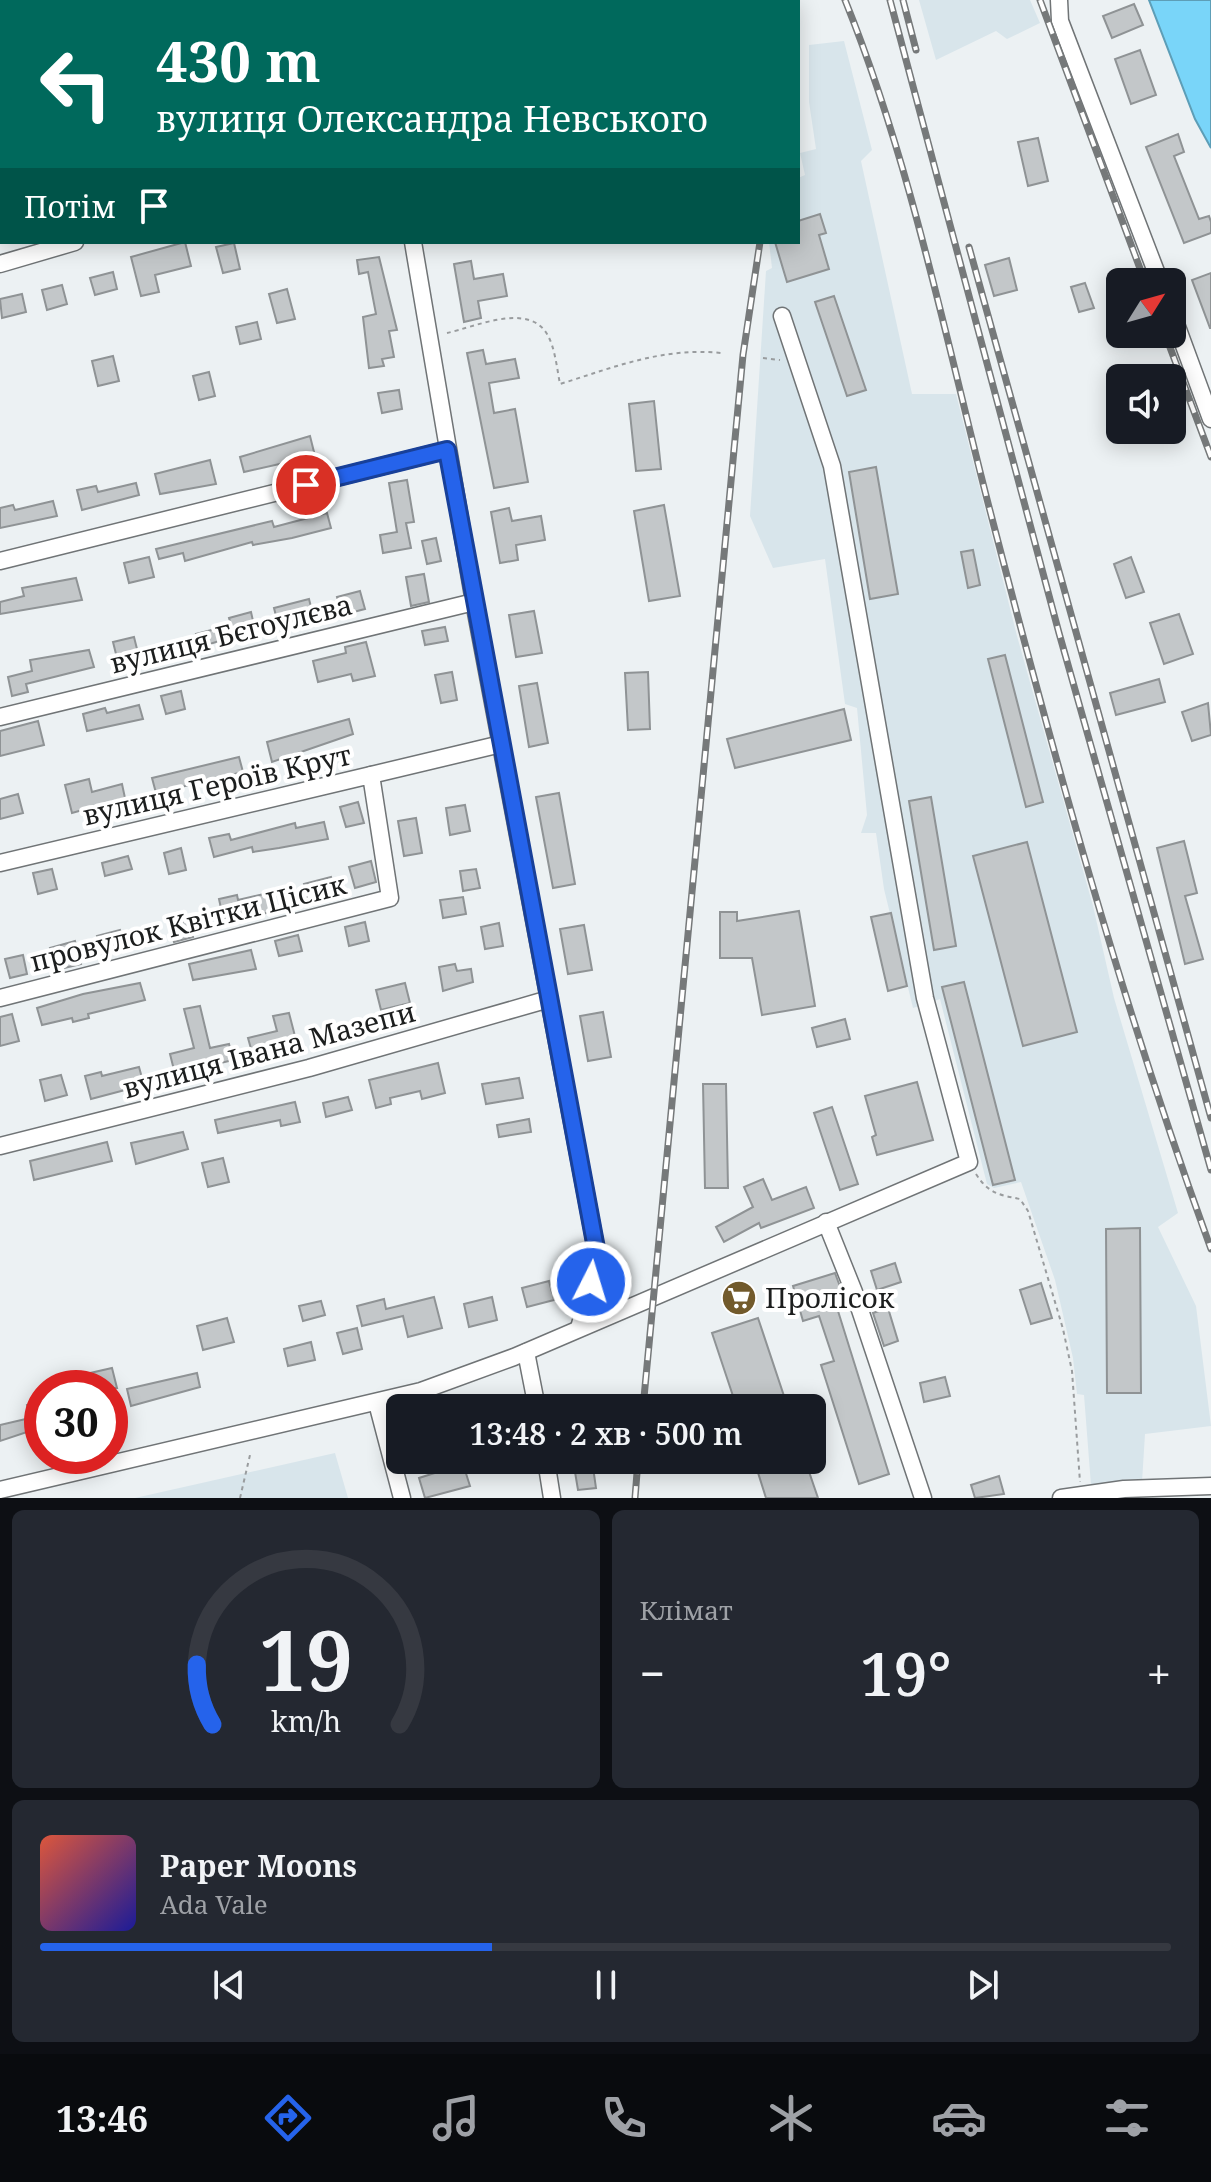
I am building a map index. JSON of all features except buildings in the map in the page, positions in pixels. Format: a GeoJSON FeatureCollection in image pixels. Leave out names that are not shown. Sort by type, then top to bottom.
{"type":"FeatureCollection","features":[{"type":"Feature","properties":{"kind":"street"},"geometry":{"type":"LineString","coordinates":[[1059,0],[1060,21],[1155,268]]}},
{"type":"Feature","properties":{"kind":"street"},"geometry":{"type":"LineString","coordinates":[[0,264],[68,244]]}},
{"type":"Feature","properties":{"kind":"street"},"geometry":{"type":"LineString","coordinates":[[413,244],[474,602],[598,1259],[579,1328]]}},
{"type":"Feature","properties":{"kind":"street"},"geometry":{"type":"LineString","coordinates":[[0,1490],[421,1391],[526,1352],[969,1162],[925,998],[832,466],[782,316]]}},
{"type":"Feature","properties":{"kind":"street"},"geometry":{"type":"LineString","coordinates":[[1185,348],[1211,419]]}},
{"type":"Feature","properties":{"kind":"street"},"geometry":{"type":"LineString","coordinates":[[0,561],[447,450]]}},
{"type":"Feature","properties":{"kind":"street","name":"вулиця Бєгоулєва"},"geometry":{"type":"LineString","coordinates":[[0,717],[474,602]]}},
{"type":"Feature","properties":{"kind":"street"},"geometry":{"type":"LineString","coordinates":[[371,775],[501,744]]}},
{"type":"Feature","properties":{"kind":"street","name":"вулиця Героїв Крут"},"geometry":{"type":"LineString","coordinates":[[0,863],[371,775],[390,898]]}},
{"type":"Feature","properties":{"kind":"street","name":"провулок Квітки Цісик"},"geometry":{"type":"LineString","coordinates":[[0,998],[390,898]]}},
{"type":"Feature","properties":{"kind":"street","name":"вулиця Івана Мазепи"},"geometry":{"type":"LineString","coordinates":[[0,1146],[309,1068],[549,999]]}},
{"type":"Feature","properties":{"kind":"street"},"geometry":{"type":"LineString","coordinates":[[826,1222],[854,1292],[923,1498]]}},
{"type":"Feature","properties":{"kind":"street"},"geometry":{"type":"LineString","coordinates":[[526,1352],[534,1394]]}},
{"type":"Feature","properties":{"kind":"street"},"geometry":{"type":"LineString","coordinates":[[377,1403],[402,1498]]}},
{"type":"Feature","properties":{"kind":"street"},"geometry":{"type":"LineString","coordinates":[[548,1474],[552,1498]]}},
{"type":"Feature","properties":{"kind":"street"},"geometry":{"type":"LineString","coordinates":[[1061,1498],[1124,1489],[1193,1493],[1211,1486]]}},
{"type":"Feature","properties":{"kind":"path"},"geometry":{"type":"LineString","coordinates":[[447,333],[516,317],[534,321],[548,335],[560,384],[657,354],[687,350],[721,353]]}},
{"type":"Feature","properties":{"kind":"path"},"geometry":{"type":"LineString","coordinates":[[969,1162],[988,1189],[1000,1197],[1020,1199],[1028,1211],[1053,1289],[1072,1371],[1081,1495]]}},
{"type":"Feature","properties":{"kind":"path"},"geometry":{"type":"LineString","coordinates":[[240,1498],[250,1455]]}},
{"type":"Feature","properties":{"kind":"shaded area"},"geometry":{"type":"Polygon","coordinates":[[[919,0],[1030,0],[1040,23],[1007,39],[996,31],[936,60],[919,0]]]}},
{"type":"Feature","properties":{"kind":"shaded area"},"geometry":{"type":"Polygon","coordinates":[[[844,41],[872,150],[861,161],[912,394],[956,394],[1017,636],[1093,906],[1114,998],[1178,1213],[1158,1227],[1196,1306],[1211,1426],[1145,1434],[1141,1498],[1092,1498],[1084,1395],[1077,1394],[1073,1358],[1055,1280],[1021,1182],[994,1188],[987,1184],[940,999],[913,1008],[884,889],[876,833],[861,833],[867,815],[857,708],[845,704],[825,559],[773,568],[750,516],[766,271],[772,268],[769,244],[800,244],[800,177],[805,175],[800,153],[816,149],[809,102],[809,45],[844,41]]]}},
{"type":"Feature","properties":{"kind":"shaded area"},"geometry":{"type":"Polygon","coordinates":[[[335,1453],[348,1498],[135,1498],[335,1453]]]}},
{"type":"Feature","properties":{"kind":"water"},"geometry":{"type":"Polygon","coordinates":[[[1149,0],[1211,0],[1211,148],[1195,119],[1149,0]]]}},
{"type":"Feature","properties":{"kind":"railway"},"geometry":{"type":"LineString","coordinates":[[845,0],[889,123],[907,186],[988,503],[1090,879],[1148,1065],[1211,1249]]}},
{"type":"Feature","properties":{"kind":"railway"},"geometry":{"type":"LineString","coordinates":[[890,0],[1059,633],[1211,1170]]}},
{"type":"Feature","properties":{"kind":"railway"},"geometry":{"type":"LineString","coordinates":[[903,0],[916,50]]}},
{"type":"Feature","properties":{"kind":"railway"},"geometry":{"type":"LineString","coordinates":[[1040,0],[1140,268]]}},
{"type":"Feature","properties":{"kind":"railway"},"geometry":{"type":"LineString","coordinates":[[644,1394],[743,355],[760,244]]}},
{"type":"Feature","properties":{"kind":"railway"},"geometry":{"type":"LineString","coordinates":[[969,247],[1211,1118]]}},
{"type":"Feature","properties":{"kind":"railway"},"geometry":{"type":"LineString","coordinates":[[1170,348],[1211,457]]}},
{"type":"Feature","properties":{"kind":"railway"},"geometry":{"type":"LineString","coordinates":[[635,1498],[637,1474]]}},
{"type":"Feature","properties":{"kind":"place","name":"Пролісок"},"geometry":{"type":"Point","coordinates":[739,1298]}},
{"type":"Feature","properties":{"kind":"route"},"geometry":{"type":"LineString","coordinates":[[306,485],[447,450],[598,1259],[591,1282]]}}]}
